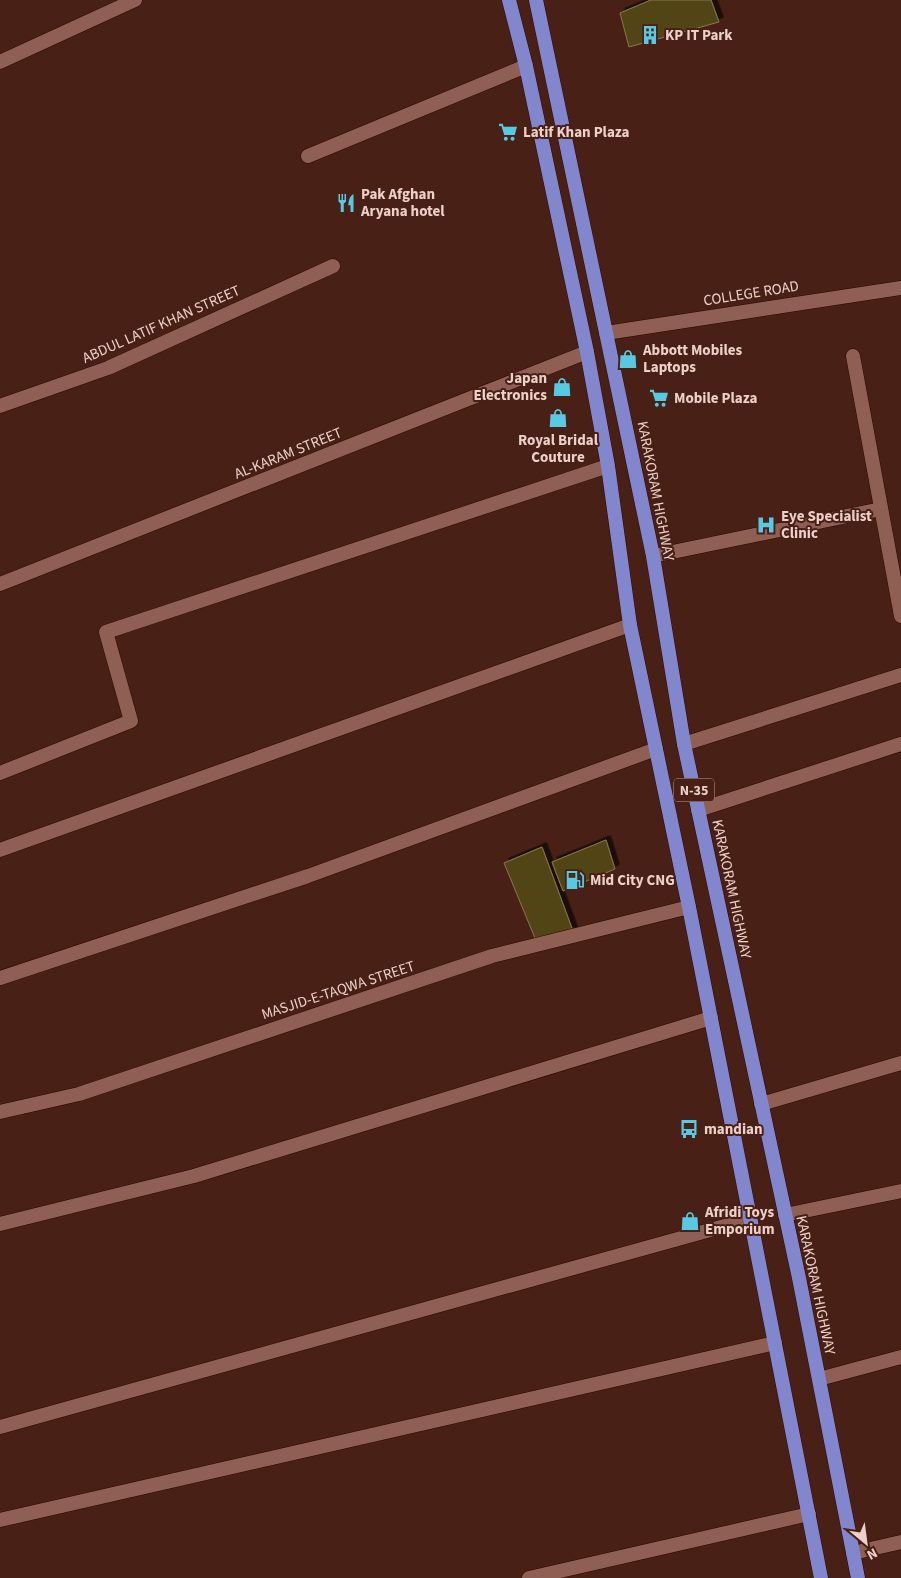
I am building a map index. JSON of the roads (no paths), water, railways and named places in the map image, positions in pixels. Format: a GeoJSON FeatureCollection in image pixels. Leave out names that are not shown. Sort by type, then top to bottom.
{"type":"FeatureCollection","features":[{"type":"Feature","properties":{"kind":"highway","name":"N-35"},"geometry":{"type":"LineString","coordinates":[[509,0],[526,66],[587,352],[608,466],[630,625],[689,907],[821,1578]]}},
{"type":"Feature","properties":{"kind":"highway","name":"KARAKORAM HIGHWAY"},"geometry":{"type":"LineString","coordinates":[[536,0],[653,556],[684,744],[785,1215],[858,1578]]}},
{"type":"Feature","properties":{"kind":"street"},"geometry":{"type":"LineString","coordinates":[[0,62],[135,0]]}},
{"type":"Feature","properties":{"kind":"street"},"geometry":{"type":"LineString","coordinates":[[308,156],[526,66]]}},
{"type":"Feature","properties":{"kind":"street","name":"ABDUL LATIF KHAN STREET"},"geometry":{"type":"LineString","coordinates":[[0,406],[108,368],[333,266]]}},
{"type":"Feature","properties":{"kind":"street","name":"COLLEGE ROAD"},"geometry":{"type":"LineString","coordinates":[[606,332],[901,288]]}},
{"type":"Feature","properties":{"kind":"street","name":"AL-KARAM STREET"},"geometry":{"type":"LineString","coordinates":[[0,584],[587,352]]}},
{"type":"Feature","properties":{"kind":"street"},"geometry":{"type":"LineString","coordinates":[[853,356],[881,509],[899,592],[901,616]]}},
{"type":"Feature","properties":{"kind":"street"},"geometry":{"type":"LineString","coordinates":[[0,773],[131,721],[106,632],[608,466]]}},
{"type":"Feature","properties":{"kind":"street"},"geometry":{"type":"LineString","coordinates":[[653,556],[881,509]]}},
{"type":"Feature","properties":{"kind":"street"},"geometry":{"type":"LineString","coordinates":[[0,850],[630,625]]}},
{"type":"Feature","properties":{"kind":"street"},"geometry":{"type":"LineString","coordinates":[[684,744],[901,675]]}},
{"type":"Feature","properties":{"kind":"street"},"geometry":{"type":"LineString","coordinates":[[698,810],[901,744]]}},
{"type":"Feature","properties":{"kind":"street"},"geometry":{"type":"LineString","coordinates":[[0,978],[308,876],[656,749]]}},
{"type":"Feature","properties":{"kind":"street","name":"MASJID-E-TAQWA STREET"},"geometry":{"type":"LineString","coordinates":[[0,1112],[78,1094],[492,956],[689,907]]}},
{"type":"Feature","properties":{"kind":"street"},"geometry":{"type":"LineString","coordinates":[[0,1224],[194,1176],[711,1018]]}},
{"type":"Feature","properties":{"kind":"street"},"geometry":{"type":"LineString","coordinates":[[761,1104],[901,1063]]}},
{"type":"Feature","properties":{"kind":"street"},"geometry":{"type":"LineString","coordinates":[[785,1215],[901,1191]]}},
{"type":"Feature","properties":{"kind":"street"},"geometry":{"type":"LineString","coordinates":[[0,1427],[750,1219]]}},
{"type":"Feature","properties":{"kind":"street"},"geometry":{"type":"LineString","coordinates":[[0,1520],[775,1343]]}},
{"type":"Feature","properties":{"kind":"street"},"geometry":{"type":"LineString","coordinates":[[819,1379],[901,1357]]}},
{"type":"Feature","properties":{"kind":"street"},"geometry":{"type":"LineString","coordinates":[[529,1578],[809,1514]]}},
{"type":"Feature","properties":{"kind":"street"},"geometry":{"type":"LineString","coordinates":[[853,1553],[901,1542]]}},
{"type":"Feature","properties":{"kind":"place","name":"KP IT Park"},"geometry":{"type":"Point","coordinates":[650,35]}},
{"type":"Feature","properties":{"kind":"place","name":"Latif Khan Plaza"},"geometry":{"type":"Point","coordinates":[508,132]}},
{"type":"Feature","properties":{"kind":"place","name":"Pak Afghan Aryana hotel"},"geometry":{"type":"Point","coordinates":[346,203]}},
{"type":"Feature","properties":{"kind":"place","name":"Abbott Mobiles Laptops"},"geometry":{"type":"Point","coordinates":[628,359]}},
{"type":"Feature","properties":{"kind":"place","name":"Japan Electronics"},"geometry":{"type":"Point","coordinates":[562,387]}},
{"type":"Feature","properties":{"kind":"place","name":"Mobile Plaza"},"geometry":{"type":"Point","coordinates":[659,398]}},
{"type":"Feature","properties":{"kind":"place","name":"Royal Bridal Couture"},"geometry":{"type":"Point","coordinates":[558,418]}},
{"type":"Feature","properties":{"kind":"place","name":"Eye Specialist Clinic"},"geometry":{"type":"Point","coordinates":[766,525]}},
{"type":"Feature","properties":{"kind":"place","name":"Mid City CNG"},"geometry":{"type":"Point","coordinates":[575,880]}},
{"type":"Feature","properties":{"kind":"place","name":"mandian"},"geometry":{"type":"Point","coordinates":[689,1129]}},
{"type":"Feature","properties":{"kind":"place","name":"Afridi Toys Emporium"},"geometry":{"type":"Point","coordinates":[690,1221]}}]}
